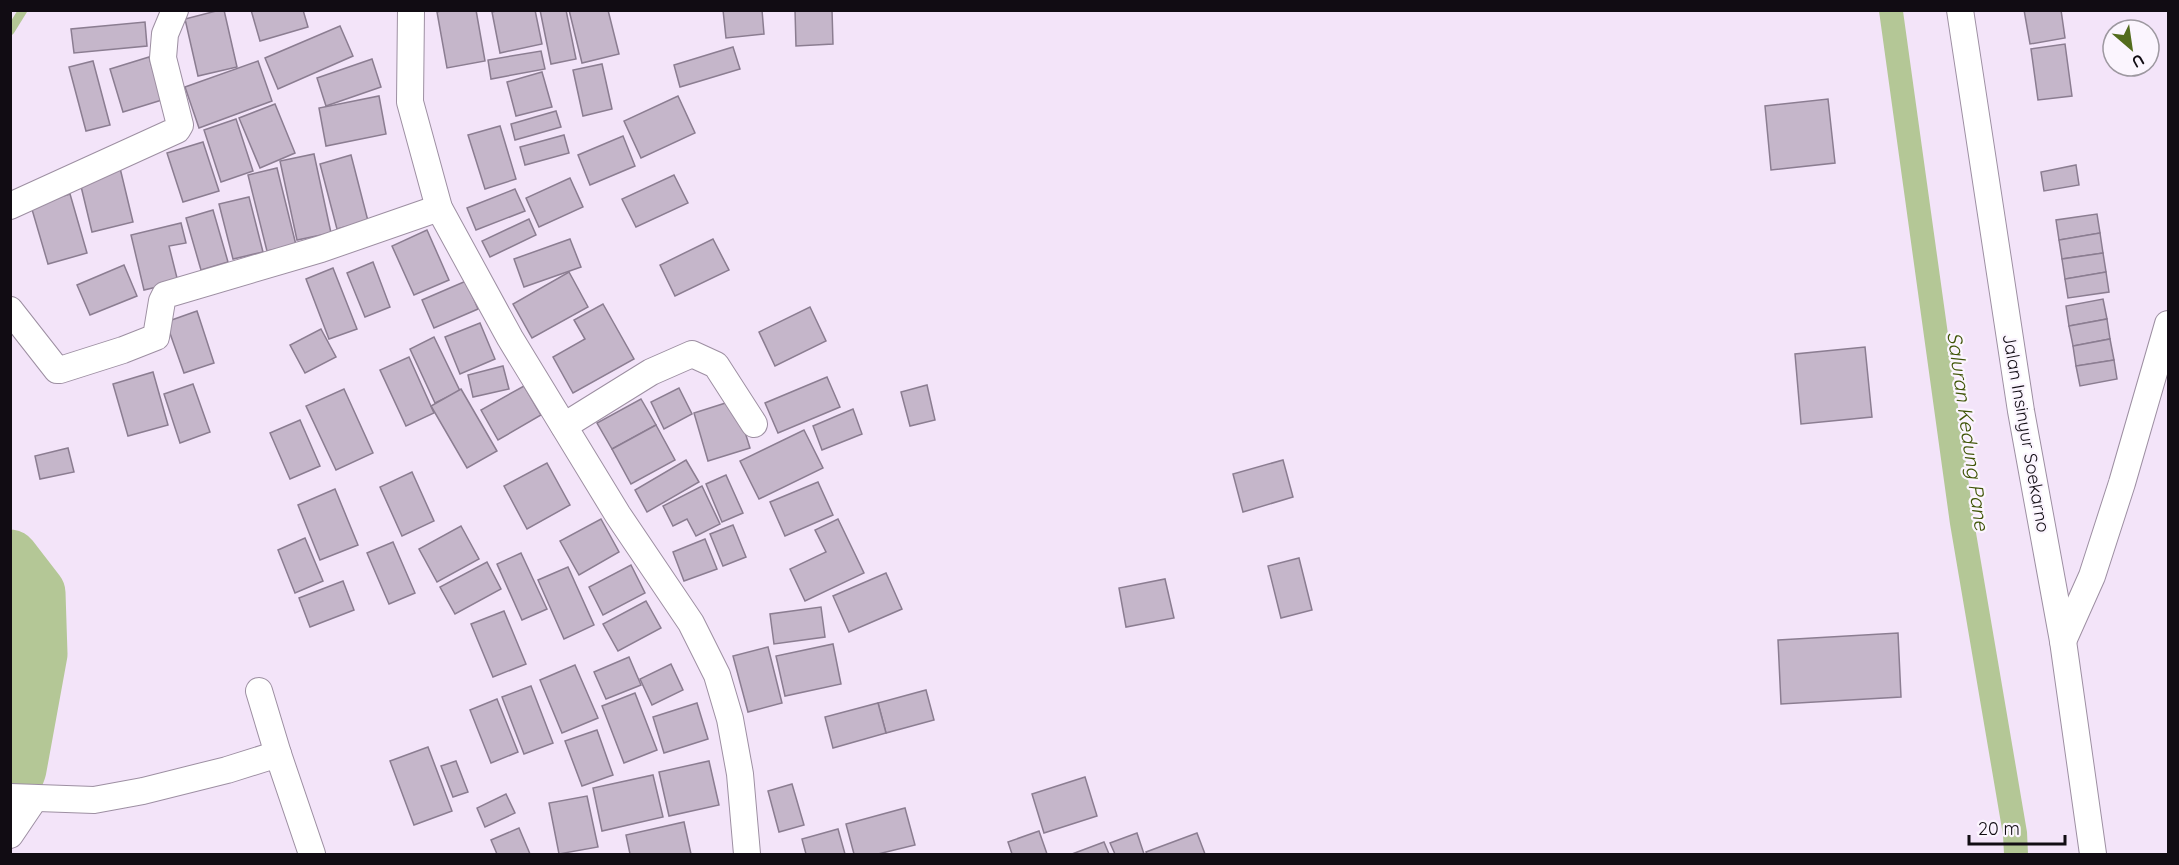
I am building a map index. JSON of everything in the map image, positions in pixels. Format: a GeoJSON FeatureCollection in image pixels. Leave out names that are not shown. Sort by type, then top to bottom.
{"type":"FeatureCollection","features":[{"type":"Feature","properties":{"kind":"street"},"geometry":{"type":"LineString","coordinates":[[10,206],[177,130],[180,125],[164,58],[165,34],[175,10]]}},
{"type":"Feature","properties":{"kind":"street"},"geometry":{"type":"LineString","coordinates":[[411,10],[410,102],[439,208],[510,338],[618,515],[691,623],[717,675],[730,719],[740,774],[747,855]]}},
{"type":"Feature","properties":{"kind":"street","name":"Jalan Insinyur Soekarno"},"geometry":{"type":"LineString","coordinates":[[1960,10],[2021,411],[2063,641],[2093,855]]}},
{"type":"Feature","properties":{"kind":"street"},"geometry":{"type":"LineString","coordinates":[[10,310],[36,341],[51,365],[60,370],[156,337],[165,295],[321,249],[439,208]]}},
{"type":"Feature","properties":{"kind":"street"},"geometry":{"type":"LineString","coordinates":[[2063,641],[2092,576],[2169,324]]}},
{"type":"Feature","properties":{"kind":"street"},"geometry":{"type":"LineString","coordinates":[[564,426],[651,372],[692,354],[716,364],[754,424]]}},
{"type":"Feature","properties":{"kind":"street"},"geometry":{"type":"LineString","coordinates":[[259,691],[312,855]]}},
{"type":"Feature","properties":{"kind":"street"},"geometry":{"type":"LineString","coordinates":[[10,834],[21,797],[94,800],[143,791],[226,770],[278,753]]}},
{"type":"Feature","properties":{"kind":"shaded area"},"geometry":{"type":"Polygon","coordinates":[[[1879,11],[1903,11],[1974,521],[2027,832],[2028,854],[2004,854],[2003,835],[1950,524],[1879,11]]]}},
{"type":"Feature","properties":{"kind":"building"},"geometry":{"type":"Polygon","coordinates":[[[224,10],[237,67],[198,76],[185,19],[224,10]]]}},
{"type":"Feature","properties":{"kind":"building"},"geometry":{"type":"Polygon","coordinates":[[[251,10],[303,10],[308,27],[260,41],[251,10]]]}},
{"type":"Feature","properties":{"kind":"building"},"geometry":{"type":"Polygon","coordinates":[[[476,10],[485,61],[447,68],[437,12],[476,10]]]}},
{"type":"Feature","properties":{"kind":"building"},"geometry":{"type":"Polygon","coordinates":[[[535,10],[542,44],[500,53],[492,12],[535,10]]]}},
{"type":"Feature","properties":{"kind":"building"},"geometry":{"type":"Polygon","coordinates":[[[540,10],[566,10],[576,59],[551,64],[540,10]]]}},
{"type":"Feature","properties":{"kind":"building"},"geometry":{"type":"Polygon","coordinates":[[[569,10],[608,10],[619,54],[582,63],[569,10]]]}},
{"type":"Feature","properties":{"kind":"building"},"geometry":{"type":"Polygon","coordinates":[[[723,10],[762,10],[764,34],[726,38],[723,10]]]}},
{"type":"Feature","properties":{"kind":"building"},"geometry":{"type":"Polygon","coordinates":[[[795,10],[832,10],[833,44],[796,46],[795,10]]]}},
{"type":"Feature","properties":{"kind":"building"},"geometry":{"type":"Polygon","coordinates":[[[2024,10],[2061,10],[2065,38],[2030,44],[2024,10]]]}},
{"type":"Feature","properties":{"kind":"building"},"geometry":{"type":"Polygon","coordinates":[[[145,22],[147,46],[74,53],[71,29],[145,22]]]}},
{"type":"Feature","properties":{"kind":"building"},"geometry":{"type":"Polygon","coordinates":[[[340,26],[353,56],[278,89],[265,58],[340,26]]]}},
{"type":"Feature","properties":{"kind":"building"},"geometry":{"type":"Polygon","coordinates":[[[2065,44],[2072,96],[2038,100],[2031,49],[2065,44]]]}},
{"type":"Feature","properties":{"kind":"building"},"geometry":{"type":"Polygon","coordinates":[[[733,47],[740,69],[680,87],[674,65],[733,47]]]}},
{"type":"Feature","properties":{"kind":"building"},"geometry":{"type":"Polygon","coordinates":[[[541,51],[545,69],[491,79],[488,60],[541,51]]]}},
{"type":"Feature","properties":{"kind":"building"},"geometry":{"type":"Polygon","coordinates":[[[149,57],[162,100],[123,112],[110,69],[149,57]]]}},
{"type":"Feature","properties":{"kind":"building"},"geometry":{"type":"Polygon","coordinates":[[[372,59],[381,87],[326,106],[317,78],[372,59]]]}},
{"type":"Feature","properties":{"kind":"building"},"geometry":{"type":"Polygon","coordinates":[[[93,61],[110,125],[86,131],[69,67],[93,61]]]}},
{"type":"Feature","properties":{"kind":"building"},"geometry":{"type":"Polygon","coordinates":[[[258,61],[272,101],[199,128],[185,87],[258,61]]]}},
{"type":"Feature","properties":{"kind":"building"},"geometry":{"type":"Polygon","coordinates":[[[602,64],[612,109],[583,116],[573,70],[602,64]]]}},
{"type":"Feature","properties":{"kind":"building"},"geometry":{"type":"Polygon","coordinates":[[[542,72],[552,107],[516,116],[507,82],[542,72]]]}},
{"type":"Feature","properties":{"kind":"building"},"geometry":{"type":"Polygon","coordinates":[[[379,96],[386,134],[326,146],[319,108],[379,96]]]}},
{"type":"Feature","properties":{"kind":"building"},"geometry":{"type":"Polygon","coordinates":[[[678,96],[695,133],[641,158],[624,121],[678,96]]]}},
{"type":"Feature","properties":{"kind":"building"},"geometry":{"type":"Polygon","coordinates":[[[1828,99],[1835,163],[1771,170],[1765,106],[1828,99]]]}},
{"type":"Feature","properties":{"kind":"building"},"geometry":{"type":"Polygon","coordinates":[[[275,104],[295,153],[260,168],[239,118],[275,104]]]}},
{"type":"Feature","properties":{"kind":"building"},"geometry":{"type":"Polygon","coordinates":[[[556,111],[561,127],[515,140],[511,124],[556,111]]]}},
{"type":"Feature","properties":{"kind":"building"},"geometry":{"type":"Polygon","coordinates":[[[236,119],[253,171],[221,182],[204,130],[236,119]]]}},
{"type":"Feature","properties":{"kind":"building"},"geometry":{"type":"Polygon","coordinates":[[[500,126],[516,179],[485,189],[468,135],[500,126]]]}},
{"type":"Feature","properties":{"kind":"building"},"geometry":{"type":"Polygon","coordinates":[[[564,135],[569,153],[525,165],[520,147],[564,135]]]}},
{"type":"Feature","properties":{"kind":"building"},"geometry":{"type":"Polygon","coordinates":[[[623,136],[635,166],[590,185],[578,155],[623,136]]]}},
{"type":"Feature","properties":{"kind":"building"},"geometry":{"type":"Polygon","coordinates":[[[203,142],[219,191],[183,202],[167,153],[203,142]]]}},
{"type":"Feature","properties":{"kind":"building"},"geometry":{"type":"Polygon","coordinates":[[[314,154],[331,233],[297,240],[280,161],[314,154]]]}},
{"type":"Feature","properties":{"kind":"building"},"geometry":{"type":"Polygon","coordinates":[[[351,155],[368,221],[337,229],[320,164],[351,155]]]}},
{"type":"Feature","properties":{"kind":"building"},"geometry":{"type":"Polygon","coordinates":[[[2076,165],[2079,185],[2044,191],[2041,172],[2076,165]]]}},
{"type":"Feature","properties":{"kind":"building"},"geometry":{"type":"Polygon","coordinates":[[[120,168],[133,222],[92,232],[79,178],[120,168]]]}},
{"type":"Feature","properties":{"kind":"building"},"geometry":{"type":"Polygon","coordinates":[[[277,168],[296,245],[267,251],[248,175],[277,168]]]}},
{"type":"Feature","properties":{"kind":"building"},"geometry":{"type":"Polygon","coordinates":[[[674,175],[688,203],[636,227],[622,199],[674,175]]]}},
{"type":"Feature","properties":{"kind":"building"},"geometry":{"type":"Polygon","coordinates":[[[570,178],[583,207],[539,227],[526,198],[570,178]]]}},
{"type":"Feature","properties":{"kind":"building"},"geometry":{"type":"Polygon","coordinates":[[[515,189],[525,211],[476,230],[467,208],[515,189]]]}},
{"type":"Feature","properties":{"kind":"building"},"geometry":{"type":"Polygon","coordinates":[[[70,194],[87,253],[48,264],[31,206],[70,194]]]}},
{"type":"Feature","properties":{"kind":"building"},"geometry":{"type":"Polygon","coordinates":[[[249,197],[263,252],[233,259],[219,204],[249,197]]]}},
{"type":"Feature","properties":{"kind":"building"},"geometry":{"type":"Polygon","coordinates":[[[213,210],[228,262],[201,270],[186,218],[213,210]]]}},
{"type":"Feature","properties":{"kind":"building"},"geometry":{"type":"Polygon","coordinates":[[[2097,214],[2100,233],[2059,240],[2056,220],[2097,214]]]}},
{"type":"Feature","properties":{"kind":"building"},"geometry":{"type":"Polygon","coordinates":[[[529,219],[536,235],[490,257],[482,241],[529,219]]]}},
{"type":"Feature","properties":{"kind":"building"},"geometry":{"type":"Polygon","coordinates":[[[181,223],[186,243],[169,246],[178,282],[144,290],[131,235],[181,223]]]}},
{"type":"Feature","properties":{"kind":"building"},"geometry":{"type":"Polygon","coordinates":[[[427,230],[449,280],[414,295],[392,246],[427,230]]]}},
{"type":"Feature","properties":{"kind":"building"},"geometry":{"type":"Polygon","coordinates":[[[2100,233],[2103,253],[2062,259],[2059,240],[2100,233]]]}},
{"type":"Feature","properties":{"kind":"building"},"geometry":{"type":"Polygon","coordinates":[[[570,239],[581,267],[524,287],[514,259],[570,239]]]}},
{"type":"Feature","properties":{"kind":"building"},"geometry":{"type":"Polygon","coordinates":[[[713,239],[729,270],[675,296],[660,265],[713,239]]]}},
{"type":"Feature","properties":{"kind":"building"},"geometry":{"type":"Polygon","coordinates":[[[2103,253],[2106,272],[2065,279],[2062,259],[2103,253]]]}},
{"type":"Feature","properties":{"kind":"building"},"geometry":{"type":"Polygon","coordinates":[[[373,262],[390,307],[365,317],[347,273],[373,262]]]}},
{"type":"Feature","properties":{"kind":"building"},"geometry":{"type":"Polygon","coordinates":[[[124,265],[137,296],[90,315],[77,285],[124,265]]]}},
{"type":"Feature","properties":{"kind":"building"},"geometry":{"type":"Polygon","coordinates":[[[333,268],[357,329],[329,339],[306,279],[333,268]]]}},
{"type":"Feature","properties":{"kind":"building"},"geometry":{"type":"Polygon","coordinates":[[[569,272],[588,307],[532,338],[513,304],[569,272]]]}},
{"type":"Feature","properties":{"kind":"building"},"geometry":{"type":"Polygon","coordinates":[[[2106,272],[2109,292],[2068,298],[2065,279],[2106,272]]]}},
{"type":"Feature","properties":{"kind":"building"},"geometry":{"type":"Polygon","coordinates":[[[466,281],[478,309],[434,328],[422,300],[466,281]]]}},
{"type":"Feature","properties":{"kind":"building"},"geometry":{"type":"Polygon","coordinates":[[[2103,299],[2107,319],[2069,326],[2066,306],[2103,299]]]}},
{"type":"Feature","properties":{"kind":"building"},"geometry":{"type":"Polygon","coordinates":[[[603,304],[634,359],[573,393],[553,357],[585,339],[574,320],[603,304]]]}},
{"type":"Feature","properties":{"kind":"building"},"geometry":{"type":"Polygon","coordinates":[[[810,307],[826,341],[775,366],[759,332],[810,307]]]}},
{"type":"Feature","properties":{"kind":"building"},"geometry":{"type":"Polygon","coordinates":[[[197,311],[214,363],[184,373],[166,322],[197,311]]]}},
{"type":"Feature","properties":{"kind":"building"},"geometry":{"type":"Polygon","coordinates":[[[2107,319],[2110,339],[2073,346],[2069,326],[2107,319]]]}},
{"type":"Feature","properties":{"kind":"building"},"geometry":{"type":"Polygon","coordinates":[[[480,323],[495,359],[460,374],[445,337],[480,323]]]}},
{"type":"Feature","properties":{"kind":"building"},"geometry":{"type":"Polygon","coordinates":[[[321,329],[336,357],[305,373],[290,345],[321,329]]]}},
{"type":"Feature","properties":{"kind":"building"},"geometry":{"type":"Polygon","coordinates":[[[434,337],[460,391],[435,403],[410,349],[434,337]]]}},
{"type":"Feature","properties":{"kind":"building"},"geometry":{"type":"Polygon","coordinates":[[[2110,339],[2114,360],[2076,366],[2073,346],[2110,339]]]}},
{"type":"Feature","properties":{"kind":"building"},"geometry":{"type":"Polygon","coordinates":[[[1865,347],[1872,417],[1801,424],[1795,354],[1865,347]]]}},
{"type":"Feature","properties":{"kind":"building"},"geometry":{"type":"Polygon","coordinates":[[[409,357],[434,413],[406,426],[380,370],[409,357]]]}},
{"type":"Feature","properties":{"kind":"building"},"geometry":{"type":"Polygon","coordinates":[[[2114,360],[2117,379],[2080,386],[2076,366],[2114,360]]]}},
{"type":"Feature","properties":{"kind":"building"},"geometry":{"type":"Polygon","coordinates":[[[503,366],[509,389],[473,397],[468,375],[503,366]]]}},
{"type":"Feature","properties":{"kind":"building"},"geometry":{"type":"Polygon","coordinates":[[[153,372],[168,425],[128,436],[113,384],[153,372]]]}},
{"type":"Feature","properties":{"kind":"building"},"geometry":{"type":"Polygon","coordinates":[[[827,377],[840,407],[778,433],[765,403],[827,377]]]}},
{"type":"Feature","properties":{"kind":"building"},"geometry":{"type":"Polygon","coordinates":[[[193,384],[210,432],[180,443],[164,394],[193,384]]]}},
{"type":"Feature","properties":{"kind":"building"},"geometry":{"type":"Polygon","coordinates":[[[927,385],[935,420],[910,426],[901,392],[927,385]]]}},
{"type":"Feature","properties":{"kind":"building"},"geometry":{"type":"Polygon","coordinates":[[[524,386],[541,415],[498,440],[481,410],[524,386]]]}},
{"type":"Feature","properties":{"kind":"building"},"geometry":{"type":"Polygon","coordinates":[[[679,388],[692,414],[664,429],[651,402],[679,388]]]}},
{"type":"Feature","properties":{"kind":"building"},"geometry":{"type":"Polygon","coordinates":[[[344,389],[373,453],[336,470],[306,406],[344,389]]]}},
{"type":"Feature","properties":{"kind":"building"},"geometry":{"type":"Polygon","coordinates":[[[461,389],[497,451],[467,468],[431,406],[461,389]]]}},
{"type":"Feature","properties":{"kind":"building"},"geometry":{"type":"Polygon","coordinates":[[[641,399],[656,425],[612,449],[597,423],[641,399]]]}},
{"type":"Feature","properties":{"kind":"building"},"geometry":{"type":"Polygon","coordinates":[[[735,400],[750,448],[708,461],[694,413],[735,400]]]}},
{"type":"Feature","properties":{"kind":"building"},"geometry":{"type":"Polygon","coordinates":[[[853,409],[862,434],[822,450],[813,426],[853,409]]]}},
{"type":"Feature","properties":{"kind":"building"},"geometry":{"type":"Polygon","coordinates":[[[300,420],[320,466],[290,479],[270,433],[300,420]]]}},
{"type":"Feature","properties":{"kind":"building"},"geometry":{"type":"Polygon","coordinates":[[[656,425],[675,460],[631,484],[612,449],[656,425]]]}},
{"type":"Feature","properties":{"kind":"building"},"geometry":{"type":"Polygon","coordinates":[[[804,430],[823,468],[759,499],[740,461],[804,430]]]}},
{"type":"Feature","properties":{"kind":"building"},"geometry":{"type":"Polygon","coordinates":[[[68,448],[74,472],[40,479],[35,456],[68,448]]]}},
{"type":"Feature","properties":{"kind":"building"},"geometry":{"type":"Polygon","coordinates":[[[686,460],[699,482],[647,512],[635,490],[686,460]]]}},
{"type":"Feature","properties":{"kind":"building"},"geometry":{"type":"Polygon","coordinates":[[[1283,460],[1293,497],[1243,512],[1233,474],[1283,460]]]}},
{"type":"Feature","properties":{"kind":"building"},"geometry":{"type":"Polygon","coordinates":[[[547,463],[570,505],[527,529],[504,486],[547,463]]]}},
{"type":"Feature","properties":{"kind":"building"},"geometry":{"type":"Polygon","coordinates":[[[412,472],[434,521],[402,536],[380,487],[412,472]]]}},
{"type":"Feature","properties":{"kind":"building"},"geometry":{"type":"Polygon","coordinates":[[[726,475],[743,513],[722,522],[706,484],[726,475]]]}},
{"type":"Feature","properties":{"kind":"building"},"geometry":{"type":"Polygon","coordinates":[[[818,482],[833,515],[785,536],[770,502],[818,482]]]}},
{"type":"Feature","properties":{"kind":"building"},"geometry":{"type":"Polygon","coordinates":[[[702,486],[720,524],[696,536],[687,519],[673,526],[663,506],[702,486]]]}},
{"type":"Feature","properties":{"kind":"building"},"geometry":{"type":"Polygon","coordinates":[[[335,489],[358,545],[320,560],[298,505],[335,489]]]}},
{"type":"Feature","properties":{"kind":"building"},"geometry":{"type":"Polygon","coordinates":[[[601,519],[619,552],[579,575],[560,541],[601,519]]]}},
{"type":"Feature","properties":{"kind":"building"},"geometry":{"type":"Polygon","coordinates":[[[838,519],[864,573],[805,601],[790,569],[826,552],[815,530],[838,519]]]}},
{"type":"Feature","properties":{"kind":"building"},"geometry":{"type":"Polygon","coordinates":[[[733,525],[746,557],[723,566],[710,534],[733,525]]]}},
{"type":"Feature","properties":{"kind":"building"},"geometry":{"type":"Polygon","coordinates":[[[461,526],[479,559],[437,582],[419,549],[461,526]]]}},
{"type":"Feature","properties":{"kind":"building"},"geometry":{"type":"Polygon","coordinates":[[[305,538],[323,581],[295,593],[278,550],[305,538]]]}},
{"type":"Feature","properties":{"kind":"building"},"geometry":{"type":"Polygon","coordinates":[[[705,539],[717,569],[684,581],[673,552],[705,539]]]}},
{"type":"Feature","properties":{"kind":"building"},"geometry":{"type":"Polygon","coordinates":[[[393,542],[415,593],[389,604],[367,553],[393,542]]]}},
{"type":"Feature","properties":{"kind":"building"},"geometry":{"type":"Polygon","coordinates":[[[521,553],[547,609],[522,620],[497,564],[521,553]]]}},
{"type":"Feature","properties":{"kind":"building"},"geometry":{"type":"Polygon","coordinates":[[[1299,558],[1312,610],[1281,618],[1268,566],[1299,558]]]}},
{"type":"Feature","properties":{"kind":"building"},"geometry":{"type":"Polygon","coordinates":[[[487,562],[501,589],[455,614],[440,587],[487,562]]]}},
{"type":"Feature","properties":{"kind":"building"},"geometry":{"type":"Polygon","coordinates":[[[631,565],[645,593],[603,615],[589,587],[631,565]]]}},
{"type":"Feature","properties":{"kind":"building"},"geometry":{"type":"Polygon","coordinates":[[[568,567],[594,625],[564,639],[538,580],[568,567]]]}},
{"type":"Feature","properties":{"kind":"building"},"geometry":{"type":"Polygon","coordinates":[[[886,573],[902,609],[849,632],[833,596],[886,573]]]}},
{"type":"Feature","properties":{"kind":"building"},"geometry":{"type":"Polygon","coordinates":[[[1165,579],[1174,618],[1126,627],[1119,588],[1165,579]]]}},
{"type":"Feature","properties":{"kind":"building"},"geometry":{"type":"Polygon","coordinates":[[[343,581],[354,610],[310,627],[299,598],[343,581]]]}},
{"type":"Feature","properties":{"kind":"building"},"geometry":{"type":"Polygon","coordinates":[[[646,601],[661,628],[618,651],[603,624],[646,601]]]}},
{"type":"Feature","properties":{"kind":"building"},"geometry":{"type":"Polygon","coordinates":[[[821,607],[825,637],[774,644],[770,614],[821,607]]]}},
{"type":"Feature","properties":{"kind":"building"},"geometry":{"type":"Polygon","coordinates":[[[504,611],[526,664],[493,677],[471,624],[504,611]]]}},
{"type":"Feature","properties":{"kind":"building"},"geometry":{"type":"Polygon","coordinates":[[[1898,633],[1901,697],[1781,704],[1778,640],[1898,633]]]}},
{"type":"Feature","properties":{"kind":"building"},"geometry":{"type":"Polygon","coordinates":[[[833,644],[841,684],[785,696],[776,656],[833,644]]]}},
{"type":"Feature","properties":{"kind":"building"},"geometry":{"type":"Polygon","coordinates":[[[768,647],[782,703],[748,712],[733,656],[768,647]]]}},
{"type":"Feature","properties":{"kind":"building"},"geometry":{"type":"Polygon","coordinates":[[[629,657],[641,685],[606,699],[594,672],[629,657]]]}},
{"type":"Feature","properties":{"kind":"building"},"geometry":{"type":"Polygon","coordinates":[[[671,664],[683,690],[652,705],[640,679],[671,664]]]}},
{"type":"Feature","properties":{"kind":"building"},"geometry":{"type":"Polygon","coordinates":[[[575,665],[598,718],[562,733],[540,680],[575,665]]]}},
{"type":"Feature","properties":{"kind":"building"},"geometry":{"type":"Polygon","coordinates":[[[531,686],[553,743],[524,754],[502,697],[531,686]]]}},
{"type":"Feature","properties":{"kind":"building"},"geometry":{"type":"Polygon","coordinates":[[[926,690],[934,720],[886,733],[878,703],[926,690]]]}},
{"type":"Feature","properties":{"kind":"building"},"geometry":{"type":"Polygon","coordinates":[[[635,693],[657,750],[624,763],[602,706],[635,693]]]}},
{"type":"Feature","properties":{"kind":"building"},"geometry":{"type":"Polygon","coordinates":[[[497,699],[518,752],[491,763],[470,710],[497,699]]]}},
{"type":"Feature","properties":{"kind":"building"},"geometry":{"type":"Polygon","coordinates":[[[697,703],[708,739],[664,753],[653,717],[697,703]]]}},
{"type":"Feature","properties":{"kind":"building"},"geometry":{"type":"Polygon","coordinates":[[[878,703],[886,733],[833,748],[825,717],[878,703]]]}},
{"type":"Feature","properties":{"kind":"building"},"geometry":{"type":"Polygon","coordinates":[[[597,730],[613,775],[582,786],[565,741],[597,730]]]}},
{"type":"Feature","properties":{"kind":"building"},"geometry":{"type":"Polygon","coordinates":[[[428,747],[452,811],[414,825],[390,761],[428,747]]]}},
{"type":"Feature","properties":{"kind":"building"},"geometry":{"type":"Polygon","coordinates":[[[456,761],[468,792],[453,797],[441,766],[456,761]]]}},
{"type":"Feature","properties":{"kind":"building"},"geometry":{"type":"Polygon","coordinates":[[[709,761],[719,805],[669,816],[659,772],[709,761]]]}},
{"type":"Feature","properties":{"kind":"building"},"geometry":{"type":"Polygon","coordinates":[[[653,775],[663,817],[602,831],[593,788],[653,775]]]}},
{"type":"Feature","properties":{"kind":"building"},"geometry":{"type":"Polygon","coordinates":[[[1085,777],[1097,816],[1044,833],[1032,794],[1085,777]]]}},
{"type":"Feature","properties":{"kind":"building"},"geometry":{"type":"Polygon","coordinates":[[[792,784],[804,825],[779,832],[768,791],[792,784]]]}},
{"type":"Feature","properties":{"kind":"building"},"geometry":{"type":"Polygon","coordinates":[[[506,794],[515,813],[485,827],[477,808],[506,794]]]}},
{"type":"Feature","properties":{"kind":"building"},"geometry":{"type":"Polygon","coordinates":[[[587,796],[598,847],[559,854],[549,803],[587,796]]]}},
{"type":"Feature","properties":{"kind":"building"},"geometry":{"type":"Polygon","coordinates":[[[905,808],[915,845],[878,854],[854,854],[846,824],[905,808]]]}},
{"type":"Feature","properties":{"kind":"building"},"geometry":{"type":"Polygon","coordinates":[[[684,822],[691,854],[630,854],[626,835],[684,822]]]}},
{"type":"Feature","properties":{"kind":"building"},"geometry":{"type":"Polygon","coordinates":[[[519,828],[530,854],[497,854],[491,840],[519,828]]]}},
{"type":"Feature","properties":{"kind":"building"},"geometry":{"type":"Polygon","coordinates":[[[838,829],[845,854],[806,854],[802,839],[838,829]]]}},
{"type":"Feature","properties":{"kind":"building"},"geometry":{"type":"Polygon","coordinates":[[[1039,831],[1047,854],[1012,854],[1008,842],[1039,831]]]}},
{"type":"Feature","properties":{"kind":"building"},"geometry":{"type":"Polygon","coordinates":[[[1137,833],[1144,854],[1115,854],[1110,843],[1137,833]]]}},
{"type":"Feature","properties":{"kind":"building"},"geometry":{"type":"Polygon","coordinates":[[[1197,833],[1205,854],[1147,854],[1146,852],[1197,833]]]}},
{"type":"Feature","properties":{"kind":"building"},"geometry":{"type":"Polygon","coordinates":[[[1104,842],[1109,854],[1072,854],[1104,842]]]}},
{"type":"Feature","properties":{"kind":"waterway"},"geometry":{"type":"LineString","coordinates":[[10,31],[23,10]]}},
{"type":"Feature","properties":{"kind":"waterway"},"geometry":{"type":"LineString","coordinates":[[10,558],[37,593],[39,654],[18,769],[10,791]]}},
{"type":"Feature","properties":{"kind":"water label","name":"Saluran Kedung Pane"},"geometry":{"type":"Point","coordinates":[1968,431]}}]}
